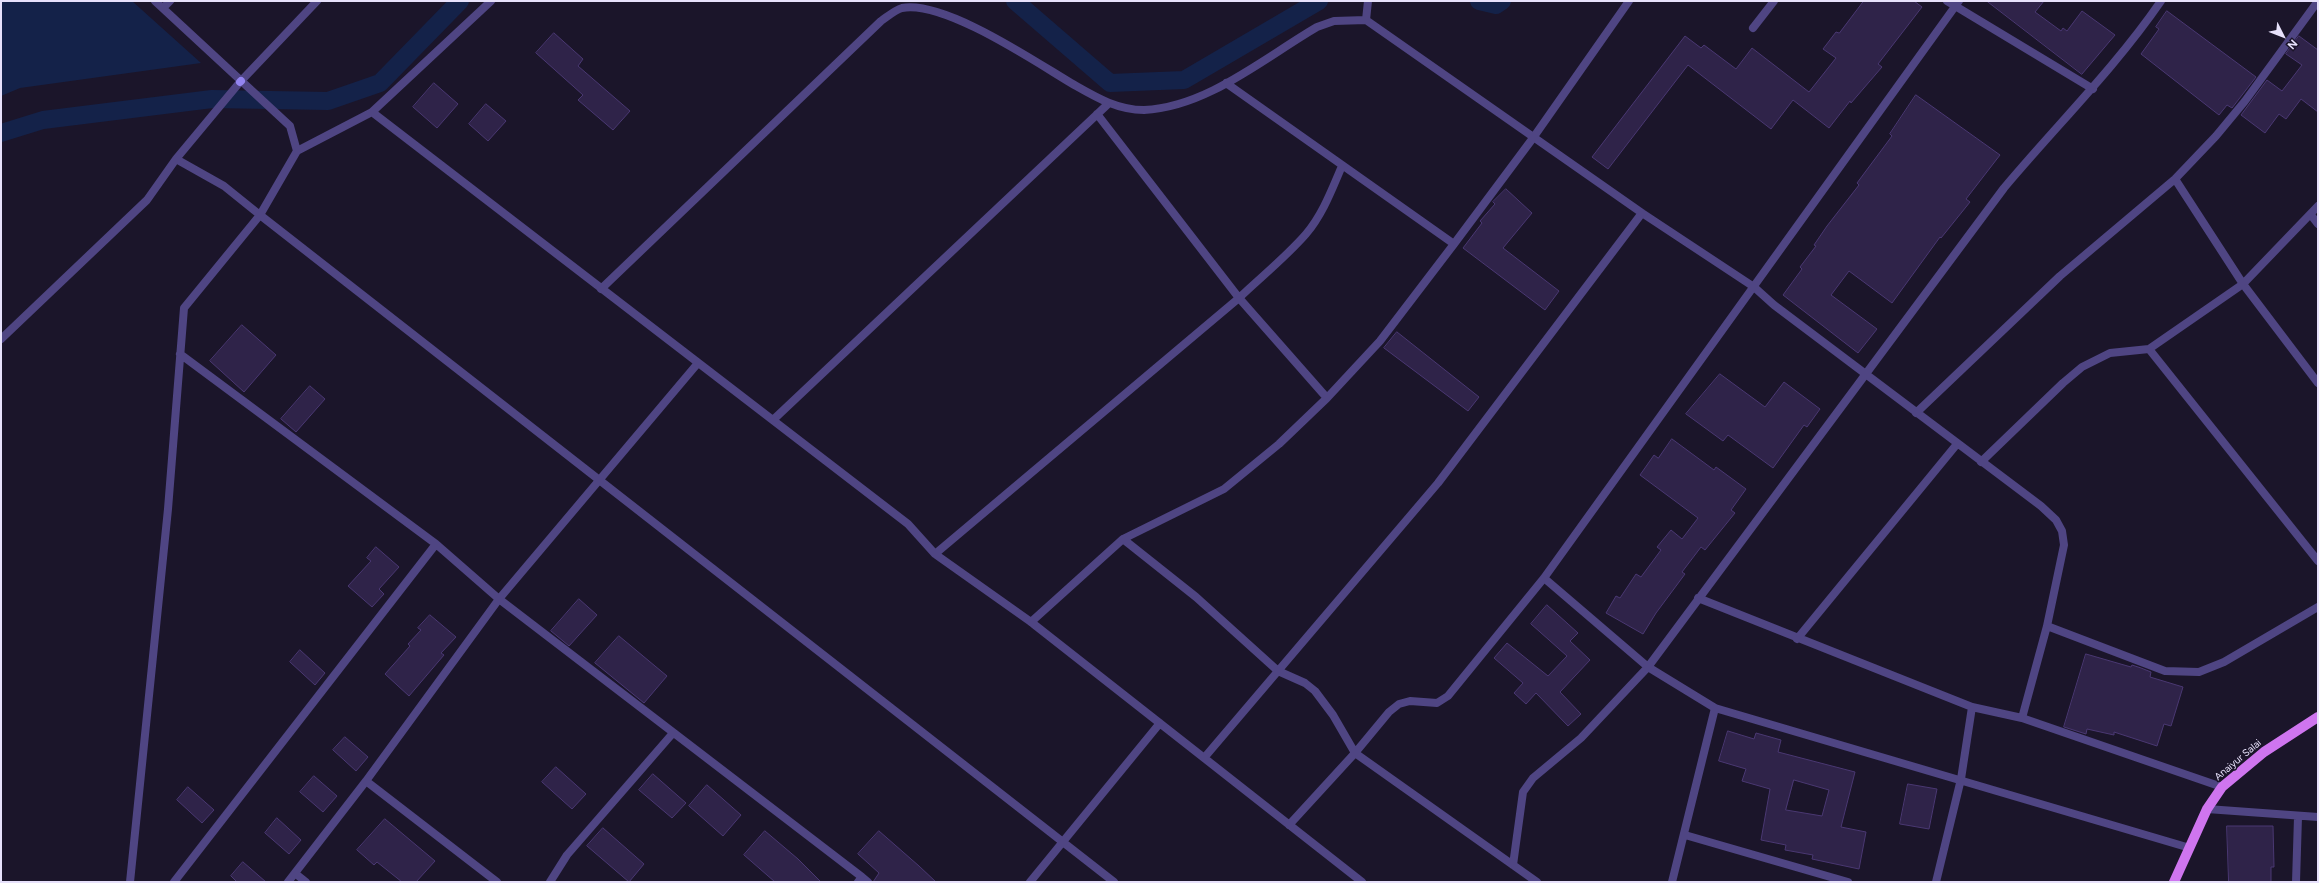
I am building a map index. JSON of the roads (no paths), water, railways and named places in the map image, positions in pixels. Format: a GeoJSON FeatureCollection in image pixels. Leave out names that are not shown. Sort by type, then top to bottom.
{"type":"FeatureCollection","features":[{"type":"Feature","properties":{"kind":"main road","name":"Anaiyur Salai"},"geometry":{"type":"LineString","coordinates":[[2174,882],[2207,809],[2222,787],[2264,752],[2318,717]]}},
{"type":"Feature","properties":{"kind":"street"},"geometry":{"type":"LineString","coordinates":[[155,1],[290,126],[297,151]]}},
{"type":"Feature","properties":{"kind":"street"},"geometry":{"type":"LineString","coordinates":[[163,8],[170,1]]}},
{"type":"Feature","properties":{"kind":"street"},"geometry":{"type":"LineString","coordinates":[[1,339],[148,200],[176,159],[241,82],[317,1]]}},
{"type":"Feature","properties":{"kind":"street"},"geometry":{"type":"LineString","coordinates":[[130,882],[168,509],[184,308],[260,215],[297,151],[372,112],[491,1]]}},
{"type":"Feature","properties":{"kind":"street"},"geometry":{"type":"LineString","coordinates":[[1367,16],[1368,1]]}},
{"type":"Feature","properties":{"kind":"street"},"geometry":{"type":"LineString","coordinates":[[1031,622],[1123,539],[1224,489],[1279,444],[1327,398],[1380,341],[1454,244],[1533,138],[1629,1]]}},
{"type":"Feature","properties":{"kind":"street"},"geometry":{"type":"LineString","coordinates":[[1753,28],[1774,1]]}},
{"type":"Feature","properties":{"kind":"street"},"geometry":{"type":"LineString","coordinates":[[1947,1],[1957,4],[2093,89]]}},
{"type":"Feature","properties":{"kind":"street"},"geometry":{"type":"LineString","coordinates":[[1513,865],[1523,792],[1532,778],[1581,738],[1648,667],[1864,373],[2004,188],[2044,141],[2093,89],[2161,1]]}},
{"type":"Feature","properties":{"kind":"street"},"geometry":{"type":"LineString","coordinates":[[1916,413],[2060,276],[2175,179],[2216,136],[2245,101],[2318,1]]}},
{"type":"Feature","properties":{"kind":"street"},"geometry":{"type":"LineString","coordinates":[[1289,825],[1355,753],[1389,712],[1399,704],[1410,701],[1437,703],[1448,696],[1544,578],[1957,4]]}},
{"type":"Feature","properties":{"kind":"street"},"geometry":{"type":"LineString","coordinates":[[601,289],[881,21],[901,8],[923,8],[946,12],[981,30],[1108,104],[1142,110],[1171,107],[1198,99],[1317,27],[1334,21],[1367,16],[1533,138],[1642,213],[1754,287],[1916,413],[2041,506],[2056,520],[2062,530],[2064,545],[2047,626],[2022,718]]}},
{"type":"Feature","properties":{"kind":"street"},"geometry":{"type":"LineString","coordinates":[[1226,83],[1454,244]]}},
{"type":"Feature","properties":{"kind":"street"},"geometry":{"type":"LineString","coordinates":[[773,420],[1108,104]]}},
{"type":"Feature","properties":{"kind":"street"},"geometry":{"type":"LineString","coordinates":[[372,112],[908,524],[935,554],[1031,622],[1362,882]]}},
{"type":"Feature","properties":{"kind":"street"},"geometry":{"type":"LineString","coordinates":[[1097,114],[1239,298],[1327,398]]}},
{"type":"Feature","properties":{"kind":"street"},"geometry":{"type":"LineString","coordinates":[[176,159],[224,186],[599,481],[1114,882]]}},
{"type":"Feature","properties":{"kind":"street"},"geometry":{"type":"LineString","coordinates":[[935,554],[1239,298],[1307,233],[1322,210],[1342,166]]}},
{"type":"Feature","properties":{"kind":"street"},"geometry":{"type":"LineString","coordinates":[[2175,179],[2243,284],[2318,383]]}},
{"type":"Feature","properties":{"kind":"street"},"geometry":{"type":"LineString","coordinates":[[1981,462],[2063,383],[2082,367],[2110,353],[2149,349],[2243,284],[2318,206]]}},
{"type":"Feature","properties":{"kind":"street"},"geometry":{"type":"LineString","coordinates":[[1204,758],[1438,484],[1642,213]]}},
{"type":"Feature","properties":{"kind":"street"},"geometry":{"type":"LineString","coordinates":[[2311,215],[2318,224]]}},
{"type":"Feature","properties":{"kind":"street"},"geometry":{"type":"LineString","coordinates":[[2149,349],[2318,560]]}},
{"type":"Feature","properties":{"kind":"street"},"geometry":{"type":"LineString","coordinates":[[180,354],[436,544],[499,599],[674,732],[862,880]]}},
{"type":"Feature","properties":{"kind":"street"},"geometry":{"type":"LineString","coordinates":[[288,882],[296,874],[499,599],[698,363]]}},
{"type":"Feature","properties":{"kind":"street"},"geometry":{"type":"LineString","coordinates":[[1797,639],[1957,444]]}},
{"type":"Feature","properties":{"kind":"street"},"geometry":{"type":"LineString","coordinates":[[1123,539],[1196,597],[1278,671],[1305,683],[1315,691],[1325,702],[1355,753],[1537,882]]}},
{"type":"Feature","properties":{"kind":"street"},"geometry":{"type":"LineString","coordinates":[[174,882],[436,544]]}},
{"type":"Feature","properties":{"kind":"street"},"geometry":{"type":"LineString","coordinates":[[1544,578],[1648,667],[1715,708],[1961,779],[2190,848]]}},
{"type":"Feature","properties":{"kind":"street"},"geometry":{"type":"LineString","coordinates":[[1698,598],[1797,639],[1972,707],[2022,718],[2222,787]]}},
{"type":"Feature","properties":{"kind":"street"},"geometry":{"type":"LineString","coordinates":[[2047,626],[2165,671],[2199,672],[2224,662],[2318,607]]}},
{"type":"Feature","properties":{"kind":"street"},"geometry":{"type":"LineString","coordinates":[[1936,882],[1961,779],[1972,707]]}},
{"type":"Feature","properties":{"kind":"street"},"geometry":{"type":"LineString","coordinates":[[1672,882],[1685,835],[1715,708]]}},
{"type":"Feature","properties":{"kind":"street"},"geometry":{"type":"LineString","coordinates":[[1030,882],[1160,723]]}},
{"type":"Feature","properties":{"kind":"street"},"geometry":{"type":"LineString","coordinates":[[550,882],[567,856],[674,732]]}},
{"type":"Feature","properties":{"kind":"street"},"geometry":{"type":"LineString","coordinates":[[366,780],[497,882]]}},
{"type":"Feature","properties":{"kind":"street"},"geometry":{"type":"LineString","coordinates":[[2207,809],[2298,817],[2318,817]]}},
{"type":"Feature","properties":{"kind":"street"},"geometry":{"type":"LineString","coordinates":[[2296,882],[2298,817]]}},
{"type":"Feature","properties":{"kind":"street"},"geometry":{"type":"LineString","coordinates":[[1685,835],[1848,882]]}},
{"type":"Feature","properties":{"kind":"street"},"geometry":{"type":"LineString","coordinates":[[296,874],[306,882]]}},
{"type":"Feature","properties":{"kind":"water"},"geometry":{"type":"Polygon","coordinates":[[[1,1],[132,1],[201,63],[20,88],[1,96],[1,1]]]}},
{"type":"Feature","properties":{"kind":"waterway"},"geometry":{"type":"LineString","coordinates":[[1,133],[43,120],[212,99],[328,101],[380,83],[460,1]]}},
{"type":"Feature","properties":{"kind":"waterway"},"geometry":{"type":"LineString","coordinates":[[1015,1],[1110,83],[1184,80],[1319,1]]}},
{"type":"Feature","properties":{"kind":"waterway"},"geometry":{"type":"LineString","coordinates":[[1479,1],[1496,5],[1502,1]]}}]}
